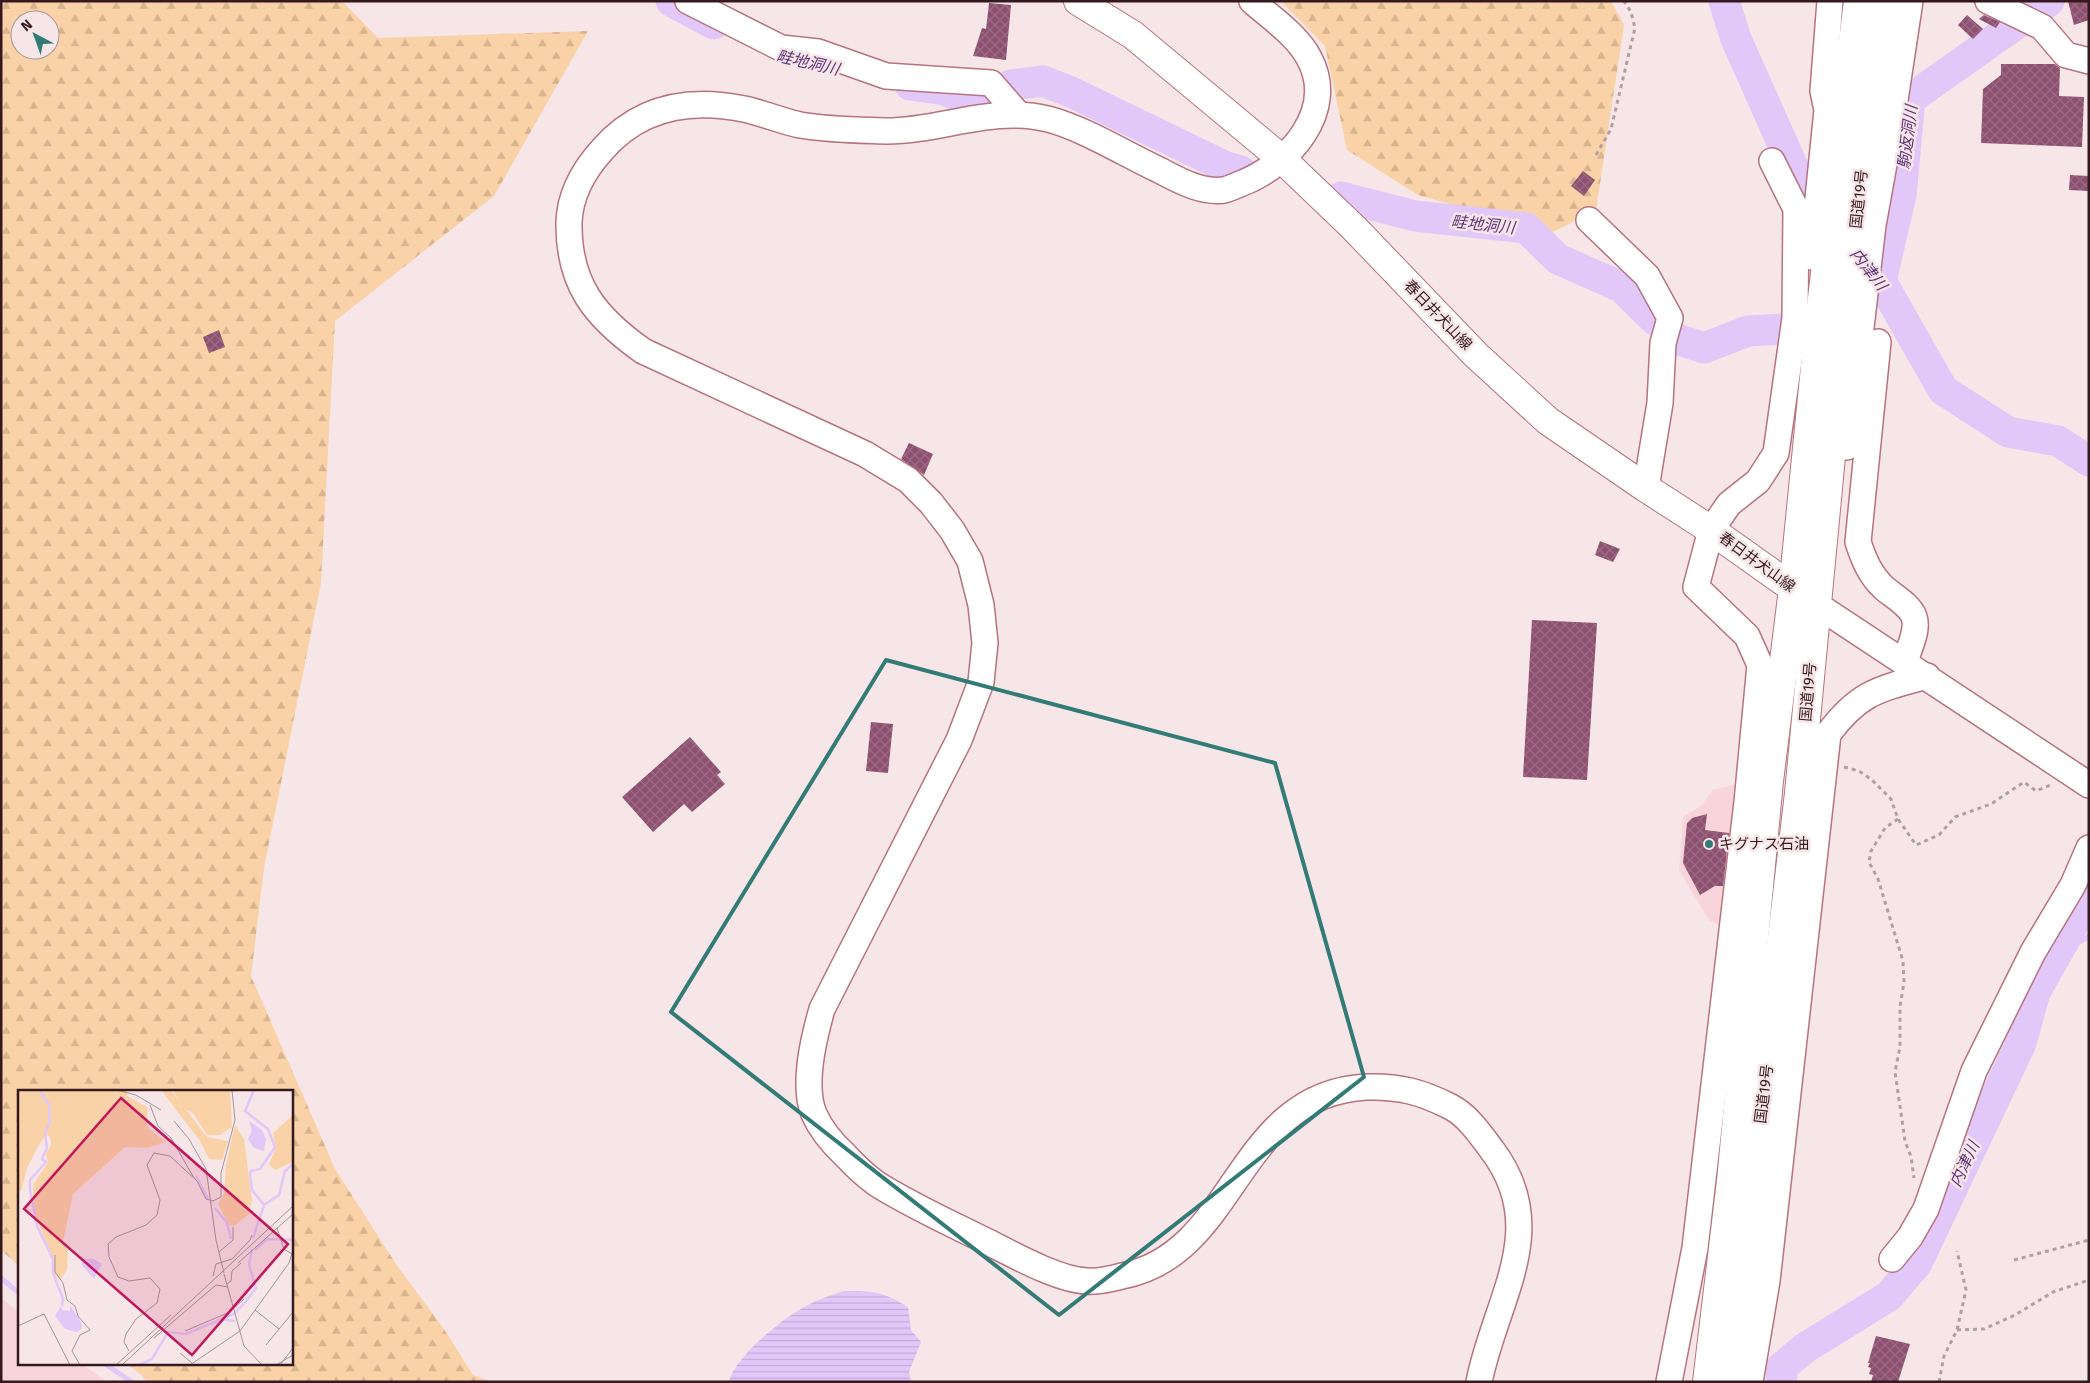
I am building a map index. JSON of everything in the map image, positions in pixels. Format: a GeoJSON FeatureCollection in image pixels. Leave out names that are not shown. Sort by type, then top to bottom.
{"type":"FeatureCollection","features":[{"type":"Feature","properties":{"kind":"main road","name":"春日井犬山線"},"geometry":{"type":"LineString","coordinates":[[1078,1],[1133,36],[1283,160],[1354,228],[1476,354],[1548,421],[1711,530],[1817,605]]}},
{"type":"Feature","properties":{"kind":"main road","name":"国道19号"},"geometry":{"type":"LineString","coordinates":[[1730,1382],[1777,991],[1840,362],[1849,301],[1858,1]]}},
{"type":"Feature","properties":{"kind":"main road","name":"国道19号"},"geometry":{"type":"LineString","coordinates":[[1707,1382],[1730,1181],[1769,781],[1793,589],[1819,264],[1853,148],[1884,1]]}},
{"type":"Feature","properties":{"kind":"street"},"geometry":{"type":"LineString","coordinates":[[688,1],[781,48],[818,52],[886,76],[991,83],[1018,114]]}},
{"type":"Feature","properties":{"kind":"street"},"geometry":{"type":"LineString","coordinates":[[1252,1],[1290,34],[1309,58],[1318,84],[1316,107],[1306,132],[1283,160],[1256,178],[1225,190],[1195,188],[1049,119],[1018,114],[978,117],[901,131],[834,130],[798,124],[745,109],[703,104],[669,106],[637,120],[608,142],[592,161],[578,185],[570,212],[569,248],[580,285],[597,312],[617,333],[643,351],[865,454],[908,480],[931,502],[952,530],[970,561],[982,614],[984,644],[981,682],[959,740],[822,1009],[811,1048],[810,1081],[813,1112],[830,1140],[872,1180],[900,1198],[1044,1269],[1086,1282],[1125,1276],[1160,1263],[1187,1242],[1217,1208],[1259,1146],[1281,1120],[1316,1099],[1349,1088],[1393,1086],[1424,1094],[1455,1109],[1478,1130],[1492,1149],[1513,1188],[1520,1225],[1517,1258],[1484,1358],[1479,1382]]}},
{"type":"Feature","properties":{"kind":"street"},"geometry":{"type":"LineString","coordinates":[[1819,264],[1828,110],[1823,92],[1830,1]]}},
{"type":"Feature","properties":{"kind":"street"},"geometry":{"type":"LineString","coordinates":[[1847,447],[1873,225],[1892,120],[1910,1]]}},
{"type":"Feature","properties":{"kind":"street"},"geometry":{"type":"LineString","coordinates":[[1988,1],[2042,27],[2066,55],[2089,61]]}},
{"type":"Feature","properties":{"kind":"street"},"geometry":{"type":"LineString","coordinates":[[1669,1382],[1695,1248],[1747,802],[1760,665],[1747,636],[1696,587],[1711,530],[1730,504],[1758,481],[1776,453],[1795,318],[1796,209],[1772,161]]}},
{"type":"Feature","properties":{"kind":"street"},"geometry":{"type":"LineString","coordinates":[[1589,220],[1647,276],[1670,318],[1663,343],[1660,403],[1646,488]]}},
{"type":"Feature","properties":{"kind":"street"},"geometry":{"type":"LineString","coordinates":[[1878,342],[1858,542],[1865,566],[1882,586],[1907,607],[1914,618],[1915,629],[1904,662]]}},
{"type":"Feature","properties":{"kind":"street"},"geometry":{"type":"LineString","coordinates":[[1817,605],[2080,779]]}},
{"type":"Feature","properties":{"kind":"street"},"geometry":{"type":"LineString","coordinates":[[1750,1382],[1768,1281],[1824,756],[1828,734],[1845,712],[1866,696],[1927,676]]}},
{"type":"Feature","properties":{"kind":"street"},"geometry":{"type":"LineString","coordinates":[[1892,1260],[1910,1237],[1926,1209],[1974,1071],[2034,952],[2073,885],[2089,848]]}},
{"type":"Feature","properties":{"kind":"path"},"geometry":{"type":"LineString","coordinates":[[1596,155],[1611,129],[1636,28],[1631,12],[1624,1]]}},
{"type":"Feature","properties":{"kind":"path"},"geometry":{"type":"LineString","coordinates":[[1824,756],[1832,763],[1859,771],[1871,779],[1890,799],[1898,818],[1916,845],[1939,835],[1955,817],[1991,804],[2024,782],[2036,791],[2065,780],[2080,779]]}},
{"type":"Feature","properties":{"kind":"path"},"geometry":{"type":"LineString","coordinates":[[1898,818],[1885,828],[1871,852],[1869,862],[1878,879],[1903,961],[1904,982],[1900,1007],[1900,1047],[1895,1072],[1905,1141],[1911,1156],[1915,1184],[1926,1209]]}},
{"type":"Feature","properties":{"kind":"path"},"geometry":{"type":"LineString","coordinates":[[2014,1260],[2089,1240]]}},
{"type":"Feature","properties":{"kind":"path"},"geometry":{"type":"LineString","coordinates":[[1939,1382],[1944,1356],[1957,1330],[1966,1290],[1957,1251]]}},
{"type":"Feature","properties":{"kind":"path"},"geometry":{"type":"LineString","coordinates":[[1957,1330],[1984,1329],[2015,1315],[2053,1292],[2089,1280]]}},
{"type":"Feature","properties":{"kind":"highlighted area"},"geometry":{"type":"Polygon","coordinates":[[[886,660],[1275,763],[1364,1077],[1059,1315],[671,1012],[886,660]]]}},
{"type":"Feature","properties":{"kind":"shaded area","name":"キグナス石油"},"geometry":{"type":"Polygon","coordinates":[[[1742,783],[1729,931],[1709,920],[1679,870],[1683,817],[1701,806],[1713,790],[1742,783]]]}},
{"type":"Feature","properties":{"kind":"shaded area"},"geometry":{"type":"Polygon","coordinates":[[[844,1291],[877,1293],[908,1307],[911,1330],[921,1342],[909,1372],[911,1382],[729,1382],[733,1372],[750,1349],[786,1318],[808,1305],[844,1291]]]}},
{"type":"Feature","properties":{"kind":"shaded area"},"geometry":{"type":"Polygon","coordinates":[[[1,1298],[18,1311],[18,1366],[85,1366],[107,1382],[1,1382],[1,1298]]]}},
{"type":"Feature","properties":{"kind":"green space"},"geometry":{"type":"Polygon","coordinates":[[[1,1],[342,1],[378,38],[588,31],[494,196],[335,321],[321,583],[264,868],[251,976],[335,1169],[398,1267],[444,1329],[473,1375],[493,1382],[149,1382],[130,1366],[292,1366],[292,1090],[18,1090],[18,1265],[1,1250],[1,1]]]}},
{"type":"Feature","properties":{"kind":"green space"},"geometry":{"type":"Polygon","coordinates":[[[1281,1],[1611,1],[1624,25],[1596,210],[1551,233],[1418,195],[1347,150],[1325,46],[1281,1]]]}},
{"type":"Feature","properties":{"kind":"building"},"geometry":{"type":"Polygon","coordinates":[[[2068,1],[2089,1],[2089,20],[2074,25],[2068,1]]]}},
{"type":"Feature","properties":{"kind":"building"},"geometry":{"type":"Polygon","coordinates":[[[989,3],[1011,5],[1006,60],[973,56],[982,28],[986,29],[989,3]]]}},
{"type":"Feature","properties":{"kind":"building"},"geometry":{"type":"Polygon","coordinates":[[[1967,15],[1983,29],[1973,39],[1958,25],[1967,15]]]}},
{"type":"Feature","properties":{"kind":"building"},"geometry":{"type":"Polygon","coordinates":[[[1984,15],[2000,22],[1996,28],[1979,19],[1984,15]]]}},
{"type":"Feature","properties":{"kind":"building"},"geometry":{"type":"Polygon","coordinates":[[[2001,64],[2055,64],[2060,68],[2059,96],[2084,97],[2082,147],[1981,143],[1983,89],[2001,75],[2001,64]]]}},
{"type":"Feature","properties":{"kind":"building"},"geometry":{"type":"Polygon","coordinates":[[[1583,171],[1595,180],[1584,196],[1571,186],[1583,171]]]}},
{"type":"Feature","properties":{"kind":"building"},"geometry":{"type":"Polygon","coordinates":[[[2070,175],[2089,176],[2089,191],[2069,190],[2070,175]]]}},
{"type":"Feature","properties":{"kind":"building"},"geometry":{"type":"Polygon","coordinates":[[[219,330],[225,347],[209,353],[203,337],[219,330]]]}},
{"type":"Feature","properties":{"kind":"building"},"geometry":{"type":"Polygon","coordinates":[[[909,443],[933,454],[924,475],[901,459],[909,443]]]}},
{"type":"Feature","properties":{"kind":"building"},"geometry":{"type":"Polygon","coordinates":[[[1600,541],[1620,549],[1613,562],[1595,555],[1600,541]]]}},
{"type":"Feature","properties":{"kind":"building"},"geometry":{"type":"Polygon","coordinates":[[[1532,620],[1597,623],[1587,780],[1523,777],[1532,620]]]}},
{"type":"Feature","properties":{"kind":"building"},"geometry":{"type":"Polygon","coordinates":[[[871,722],[893,724],[888,773],[866,771],[871,722]]]}},
{"type":"Feature","properties":{"kind":"building"},"geometry":{"type":"Polygon","coordinates":[[[690,737],[721,772],[717,775],[725,784],[692,812],[684,804],[653,832],[622,797],[690,737]]]}},
{"type":"Feature","properties":{"kind":"building"},"geometry":{"type":"Polygon","coordinates":[[[1707,814],[1705,830],[1729,833],[1723,886],[1715,886],[1700,895],[1683,863],[1687,823],[1692,818],[1707,814]]]}},
{"type":"Feature","properties":{"kind":"building"},"geometry":{"type":"Polygon","coordinates":[[[1876,1336],[1910,1344],[1898,1382],[1871,1382],[1873,1375],[1869,1374],[1871,1368],[1868,1367],[1870,1363],[1868,1363],[1876,1336]]]}},
{"type":"Feature","properties":{"kind":"waterway","name":"畦地洞川"},"geometry":{"type":"LineString","coordinates":[[671,1],[714,24]]}},
{"type":"Feature","properties":{"kind":"waterway","name":"内津川"},"geometry":{"type":"LineString","coordinates":[[1724,1],[1736,39],[1802,187],[1881,281],[1943,390],[2008,432],[2058,441],[2089,461]]}},
{"type":"Feature","properties":{"kind":"waterway","name":"駒返洞川"},"geometry":{"type":"LineString","coordinates":[[1881,281],[1901,195],[1910,99],[2049,1]]}},
{"type":"Feature","properties":{"kind":"waterway","name":"畦地洞川"},"geometry":{"type":"LineString","coordinates":[[1011,85],[1043,81],[1071,92],[1224,166],[1241,171]]}},
{"type":"Feature","properties":{"kind":"waterway","name":"畦地洞川"},"geometry":{"type":"LineString","coordinates":[[910,85],[945,90],[964,99],[982,94]]}},
{"type":"Feature","properties":{"kind":"waterway","name":"畦地洞川"},"geometry":{"type":"LineString","coordinates":[[1341,197],[1415,216],[1526,228],[1558,259],[1621,287],[1655,320]]}},
{"type":"Feature","properties":{"kind":"waterway","name":"畦地洞川"},"geometry":{"type":"LineString","coordinates":[[1674,338],[1704,348],[1748,331],[1785,329]]}},
{"type":"Feature","properties":{"kind":"waterway","name":"内津川"},"geometry":{"type":"LineString","coordinates":[[1782,1382],[1781,1368],[1805,1348],[1889,1296],[1917,1263],[2021,1043],[2035,992],[2089,897]]}},
{"type":"Feature","properties":{"kind":"waterway"},"geometry":{"type":"LineString","coordinates":[[2053,959],[2089,936]]}},
{"type":"Feature","properties":{"kind":"waterway"},"geometry":{"type":"LineString","coordinates":[[1,1278],[18,1292]]}},
{"type":"Feature","properties":{"kind":"waterway"},"geometry":{"type":"LineString","coordinates":[[108,1366],[132,1382]]}},
{"type":"Feature","properties":{"kind":"place","name":"キグナス石油"},"geometry":{"type":"Point","coordinates":[1709,844]}}]}
